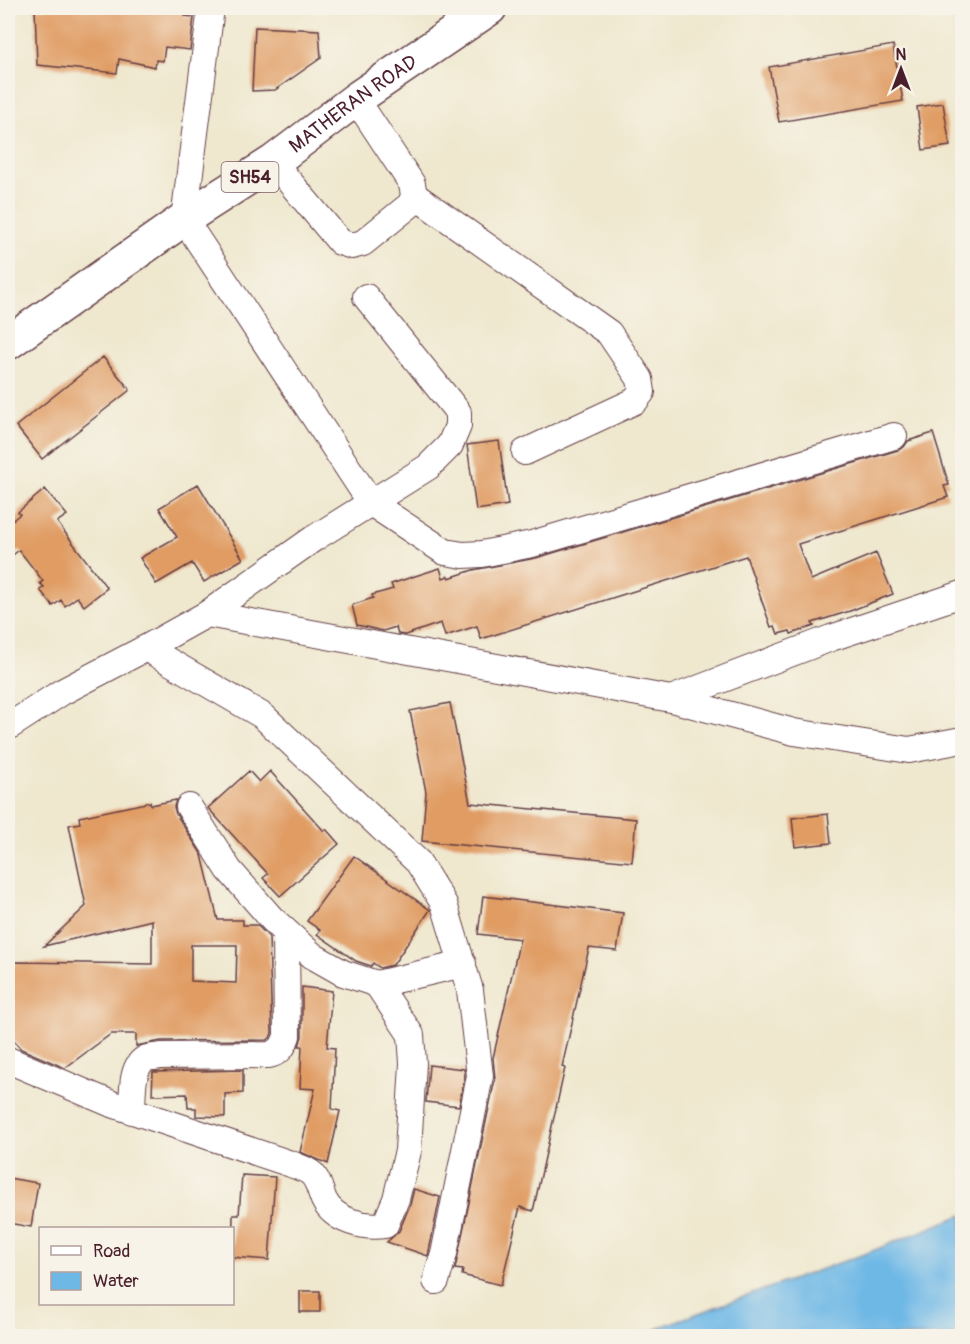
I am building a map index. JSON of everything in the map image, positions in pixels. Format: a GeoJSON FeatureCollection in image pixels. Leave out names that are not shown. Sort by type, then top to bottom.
{"type":"FeatureCollection","features":[{"type":"Feature","properties":{"kind":"main road","name":"MATHERAN ROAD"},"geometry":{"type":"LineString","coordinates":[[8,343],[184,219],[273,162],[356,99],[490,8]]}},
{"type":"Feature","properties":{"kind":"street"},"geometry":{"type":"LineString","coordinates":[[211,8],[184,219],[371,503],[445,552],[464,555],[482,554],[532,544],[894,436]]}},
{"type":"Feature","properties":{"kind":"street"},"geometry":{"type":"LineString","coordinates":[[273,162],[340,242],[352,246],[363,243],[411,204],[414,195],[412,184],[356,99]]}},
{"type":"Feature","properties":{"kind":"street"},"geometry":{"type":"LineString","coordinates":[[414,195],[609,333],[640,379],[642,392],[635,401],[525,452]]}},
{"type":"Feature","properties":{"kind":"street"},"geometry":{"type":"LineString","coordinates":[[8,727],[62,692],[207,614],[313,539],[429,466],[450,445],[458,426],[458,412],[366,297]]}},
{"type":"Feature","properties":{"kind":"street"},"geometry":{"type":"LineString","coordinates":[[671,699],[831,638],[963,594]]}},
{"type":"Feature","properties":{"kind":"street"},"geometry":{"type":"LineString","coordinates":[[207,614],[671,699],[794,732],[909,750],[963,740]]}},
{"type":"Feature","properties":{"kind":"street"},"geometry":{"type":"LineString","coordinates":[[146,648],[264,716],[418,862],[444,904],[470,990],[480,1076],[444,1254],[436,1281]]}},
{"type":"Feature","properties":{"kind":"street"},"geometry":{"type":"LineString","coordinates":[[189,807],[229,870],[272,919],[313,956],[343,973],[377,984],[463,964]]}},
{"type":"Feature","properties":{"kind":"street"},"geometry":{"type":"LineString","coordinates":[[132,1111],[135,1076],[140,1063],[147,1058],[269,1055],[278,1053],[284,1047],[286,1036],[286,932]]}},
{"type":"Feature","properties":{"kind":"street"},"geometry":{"type":"LineString","coordinates":[[8,1060],[132,1111],[282,1160],[310,1172],[333,1213],[365,1226],[385,1225],[396,1199],[408,1151],[413,1063],[411,1035],[377,984]]}},
{"type":"Feature","properties":{"kind":"water"},"geometry":{"type":"Polygon","coordinates":[[[962,1215],[962,1336],[642,1336],[668,1324],[867,1253],[962,1215]]]}},
{"type":"Feature","properties":{"kind":"building"},"geometry":{"type":"Polygon","coordinates":[[[35,8],[186,8],[185,16],[194,17],[190,50],[165,47],[163,61],[156,60],[155,67],[119,59],[117,73],[37,65],[35,8]]]}},
{"type":"Feature","properties":{"kind":"building"},"geometry":{"type":"Polygon","coordinates":[[[255,27],[319,30],[321,58],[275,90],[252,91],[255,27]]]}},
{"type":"Feature","properties":{"kind":"building"},"geometry":{"type":"Polygon","coordinates":[[[893,45],[903,101],[779,122],[769,67],[893,45]]]}},
{"type":"Feature","properties":{"kind":"building"},"geometry":{"type":"Polygon","coordinates":[[[943,103],[950,146],[923,150],[917,107],[943,103]]]}},
{"type":"Feature","properties":{"kind":"building"},"geometry":{"type":"Polygon","coordinates":[[[103,357],[130,390],[42,459],[16,426],[103,357]]]}},
{"type":"Feature","properties":{"kind":"building"},"geometry":{"type":"Polygon","coordinates":[[[933,433],[949,485],[944,486],[948,497],[798,544],[811,580],[876,553],[893,594],[812,623],[814,626],[791,634],[790,631],[778,634],[775,626],[771,627],[746,556],[481,639],[477,626],[445,636],[441,623],[405,635],[398,634],[396,627],[383,631],[357,625],[352,605],[373,598],[372,595],[393,589],[391,584],[440,568],[443,578],[448,576],[449,578],[473,570],[536,558],[898,450],[908,441],[933,433]]]}},
{"type":"Feature","properties":{"kind":"building"},"geometry":{"type":"Polygon","coordinates":[[[499,441],[508,505],[476,510],[467,445],[499,441]]]}},
{"type":"Feature","properties":{"kind":"building"},"geometry":{"type":"Polygon","coordinates":[[[198,484],[243,559],[204,582],[192,563],[156,584],[140,558],[177,537],[159,508],[198,484]]]}},
{"type":"Feature","properties":{"kind":"building"},"geometry":{"type":"Polygon","coordinates":[[[45,489],[67,515],[57,522],[107,588],[84,606],[77,597],[65,606],[61,600],[53,606],[40,590],[44,587],[40,583],[43,581],[19,550],[8,559],[8,524],[20,514],[18,512],[45,489]]]}},
{"type":"Feature","properties":{"kind":"building"},"geometry":{"type":"Polygon","coordinates":[[[450,703],[470,803],[636,819],[632,862],[422,841],[426,792],[410,711],[450,703]]]}},
{"type":"Feature","properties":{"kind":"building"},"geometry":{"type":"Polygon","coordinates":[[[249,771],[259,782],[270,771],[324,831],[326,829],[339,844],[280,896],[263,878],[268,874],[208,808],[249,771]]]}},
{"type":"Feature","properties":{"kind":"building"},"geometry":{"type":"Polygon","coordinates":[[[176,800],[174,807],[176,814],[202,855],[218,920],[243,920],[243,925],[257,925],[269,937],[272,1033],[267,1040],[161,1041],[136,1046],[136,1034],[111,1034],[65,1068],[21,1049],[8,1035],[8,970],[16,962],[152,964],[152,920],[44,946],[86,906],[69,825],[80,823],[79,817],[150,802],[151,805],[176,800]],[[191,945],[191,981],[236,983],[237,945],[191,945]]]}},
{"type":"Feature","properties":{"kind":"building"},"geometry":{"type":"Polygon","coordinates":[[[828,814],[831,843],[795,847],[792,818],[828,814]]]}},
{"type":"Feature","properties":{"kind":"building"},"geometry":{"type":"Polygon","coordinates":[[[354,856],[430,910],[393,965],[380,968],[373,963],[371,966],[356,961],[317,934],[320,930],[307,921],[354,856]]]}},
{"type":"Feature","properties":{"kind":"building"},"geometry":{"type":"Polygon","coordinates":[[[483,896],[623,913],[617,951],[589,948],[533,1211],[520,1207],[501,1285],[462,1275],[463,1270],[455,1269],[495,1079],[493,1058],[520,939],[478,934],[483,896]]]}},
{"type":"Feature","properties":{"kind":"building"},"geometry":{"type":"Polygon","coordinates":[[[302,987],[332,991],[327,1047],[335,1048],[332,1109],[340,1111],[328,1164],[300,1152],[315,1089],[300,1088],[302,1046],[299,1046],[302,1036],[302,987]]]}},
{"type":"Feature","properties":{"kind":"building"},"geometry":{"type":"Polygon","coordinates":[[[429,1065],[464,1069],[459,1106],[426,1102],[429,1065]]]}},
{"type":"Feature","properties":{"kind":"building"},"geometry":{"type":"Polygon","coordinates":[[[243,1070],[243,1093],[225,1094],[225,1117],[196,1116],[196,1108],[188,1108],[187,1094],[152,1095],[153,1072],[243,1070]]]}},
{"type":"Feature","properties":{"kind":"building"},"geometry":{"type":"Polygon","coordinates":[[[242,1175],[275,1177],[269,1260],[234,1257],[233,1215],[239,1215],[242,1175]]]}},
{"type":"Feature","properties":{"kind":"building"},"geometry":{"type":"Polygon","coordinates":[[[8,1178],[38,1183],[31,1227],[8,1223],[8,1178]]]}},
{"type":"Feature","properties":{"kind":"building"},"geometry":{"type":"Polygon","coordinates":[[[414,1189],[440,1197],[428,1256],[387,1242],[399,1231],[414,1189]]]}},
{"type":"Feature","properties":{"kind":"building"},"geometry":{"type":"Polygon","coordinates":[[[300,1291],[320,1291],[320,1312],[300,1312],[300,1291]]]}}]}
